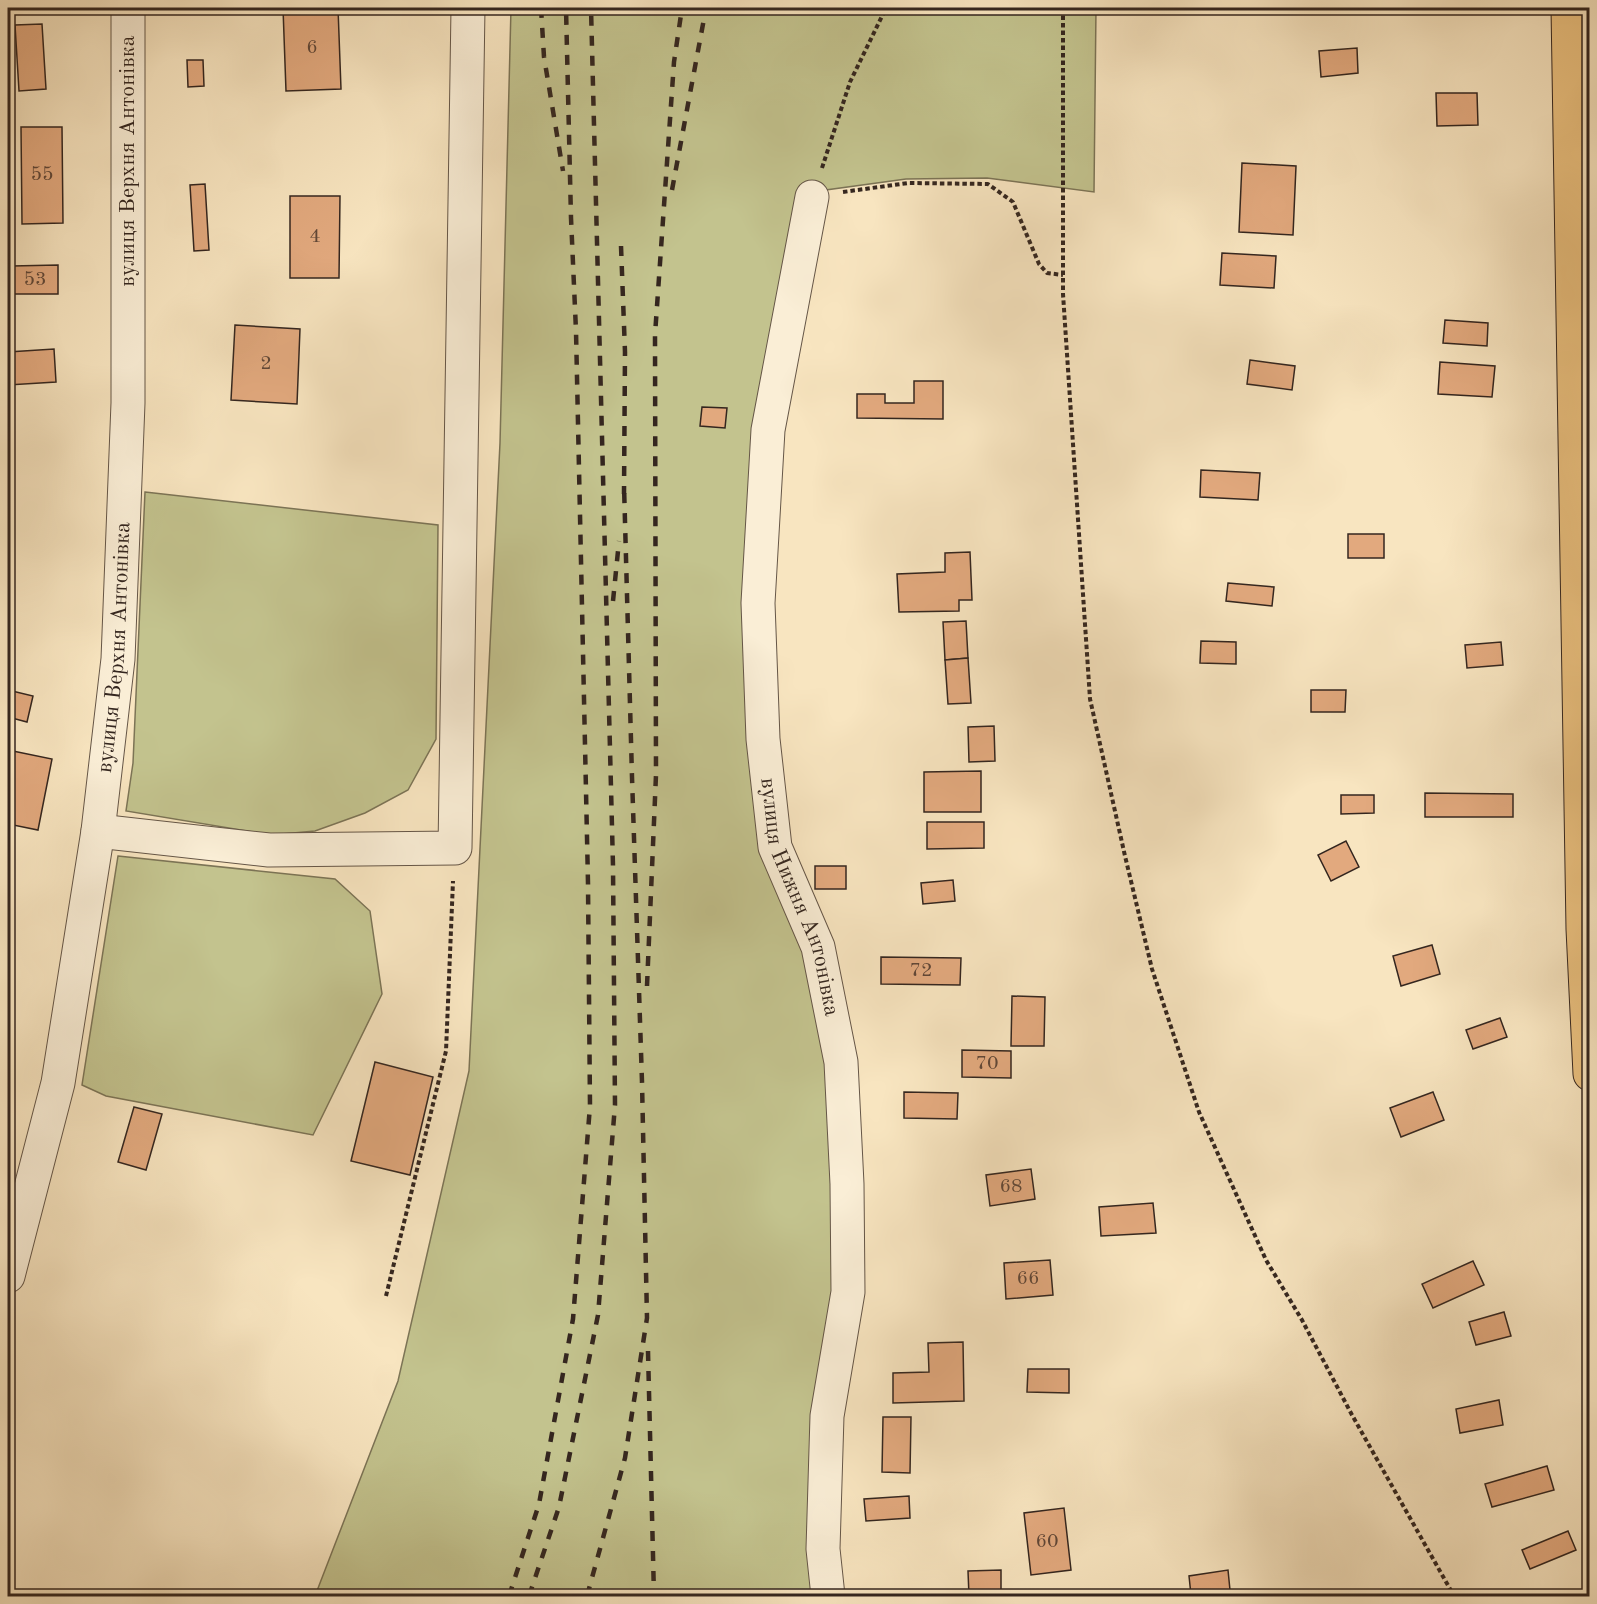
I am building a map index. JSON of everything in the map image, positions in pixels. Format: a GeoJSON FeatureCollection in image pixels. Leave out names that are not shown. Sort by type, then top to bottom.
{"type":"FeatureCollection","features":[{"type":"Feature","properties":{"kind":"main road"},"geometry":{"type":"LineString","coordinates":[[1568,8],[1582,929],[1590,1074]]}},
{"type":"Feature","properties":{"kind":"street","name":"вулиця Верхня Антонівка"},"geometry":{"type":"LineString","coordinates":[[8,1276],[58,1083],[98,831],[118,659],[128,403],[128,8]]}},
{"type":"Feature","properties":{"kind":"street"},"geometry":{"type":"LineString","coordinates":[[98,831],[268,850],[454,848],[468,8]]}},
{"type":"Feature","properties":{"kind":"street","name":"вулиця Нижня Антонівка"},"geometry":{"type":"LineString","coordinates":[[812,197],[768,430],[758,603],[763,739],[776,847],[818,947],[841,1062],[847,1184],[848,1292],[828,1416],[823,1548],[828,1596]]}},
{"type":"Feature","properties":{"kind":"path"},"geometry":{"type":"LineString","coordinates":[[886,8],[850,81],[812,197],[908,183],[988,184],[1013,202],[1039,264],[1047,273],[1063,275]]}},
{"type":"Feature","properties":{"kind":"path"},"geometry":{"type":"LineString","coordinates":[[1063,8],[1063,275],[1090,699],[1152,969],[1199,1112],[1266,1260],[1302,1320],[1352,1415],[1454,1596]]}},
{"type":"Feature","properties":{"kind":"path"},"geometry":{"type":"LineString","coordinates":[[386,1296],[446,1050],[454,848]]}},
{"type":"Feature","properties":{"kind":"green space"},"geometry":{"type":"Polygon","coordinates":[[[511,8],[1096,8],[1094,192],[987,178],[906,179],[804,193],[755,740],[811,951],[833,1063],[838,1184],[820,1596],[315,1596],[398,1381],[469,1071],[500,443],[511,8]]]}},
{"type":"Feature","properties":{"kind":"green space"},"geometry":{"type":"Polygon","coordinates":[[[145,492],[438,525],[436,739],[408,790],[365,813],[315,831],[271,835],[126,811],[133,763],[145,492]]]}},
{"type":"Feature","properties":{"kind":"green space"},"geometry":{"type":"Polygon","coordinates":[[[118,856],[335,879],[370,911],[382,994],[313,1135],[106,1096],[82,1085],[118,856]]]}},
{"type":"Feature","properties":{"kind":"building"},"geometry":{"type":"Polygon","coordinates":[[[283,8],[338,8],[341,89],[286,91],[283,8]]]}},
{"type":"Feature","properties":{"kind":"building"},"geometry":{"type":"Polygon","coordinates":[[[42,24],[46,89],[19,91],[15,25],[42,24]]]}},
{"type":"Feature","properties":{"kind":"building"},"geometry":{"type":"Polygon","coordinates":[[[1357,48],[1358,73],[1321,77],[1319,51],[1357,48]]]}},
{"type":"Feature","properties":{"kind":"building"},"geometry":{"type":"Polygon","coordinates":[[[187,60],[203,60],[204,86],[188,87],[187,60]]]}},
{"type":"Feature","properties":{"kind":"building"},"geometry":{"type":"Polygon","coordinates":[[[1436,93],[1477,93],[1478,125],[1437,126],[1436,93]]]}},
{"type":"Feature","properties":{"kind":"building"},"geometry":{"type":"Polygon","coordinates":[[[21,127],[62,127],[63,223],[22,224],[21,127]]]}},
{"type":"Feature","properties":{"kind":"building"},"geometry":{"type":"Polygon","coordinates":[[[1242,163],[1296,166],[1293,235],[1239,232],[1242,163]]]}},
{"type":"Feature","properties":{"kind":"building"},"geometry":{"type":"Polygon","coordinates":[[[205,184],[209,250],[194,251],[190,185],[205,184]]]}},
{"type":"Feature","properties":{"kind":"building"},"geometry":{"type":"Polygon","coordinates":[[[290,196],[340,196],[339,278],[290,278],[290,196]]]}},
{"type":"Feature","properties":{"kind":"building"},"geometry":{"type":"Polygon","coordinates":[[[1222,253],[1276,256],[1274,288],[1220,285],[1222,253]]]}},
{"type":"Feature","properties":{"kind":"building"},"geometry":{"type":"Polygon","coordinates":[[[58,265],[58,294],[12,294],[12,266],[58,265]]]}},
{"type":"Feature","properties":{"kind":"building"},"geometry":{"type":"Polygon","coordinates":[[[1445,320],[1488,323],[1487,346],[1443,343],[1445,320]]]}},
{"type":"Feature","properties":{"kind":"building"},"geometry":{"type":"Polygon","coordinates":[[[235,325],[300,329],[297,404],[231,400],[235,325]]]}},
{"type":"Feature","properties":{"kind":"building"},"geometry":{"type":"Polygon","coordinates":[[[54,349],[56,382],[8,385],[8,352],[54,349]]]}},
{"type":"Feature","properties":{"kind":"building"},"geometry":{"type":"Polygon","coordinates":[[[1250,360],[1295,366],[1292,390],[1247,384],[1250,360]]]}},
{"type":"Feature","properties":{"kind":"building"},"geometry":{"type":"Polygon","coordinates":[[[1440,362],[1495,366],[1492,397],[1438,394],[1440,362]]]}},
{"type":"Feature","properties":{"kind":"building"},"geometry":{"type":"Polygon","coordinates":[[[914,381],[943,381],[943,419],[857,418],[857,394],[885,394],[885,403],[914,403],[914,381]]]}},
{"type":"Feature","properties":{"kind":"building"},"geometry":{"type":"Polygon","coordinates":[[[702,407],[727,408],[725,428],[700,426],[702,407]]]}},
{"type":"Feature","properties":{"kind":"building"},"geometry":{"type":"Polygon","coordinates":[[[1201,470],[1260,473],[1258,500],[1200,497],[1201,470]]]}},
{"type":"Feature","properties":{"kind":"building"},"geometry":{"type":"Polygon","coordinates":[[[1348,534],[1384,534],[1384,558],[1348,558],[1348,534]]]}},
{"type":"Feature","properties":{"kind":"building"},"geometry":{"type":"Polygon","coordinates":[[[970,552],[972,600],[959,600],[959,611],[899,612],[897,574],[945,572],[945,553],[970,552]]]}},
{"type":"Feature","properties":{"kind":"building"},"geometry":{"type":"Polygon","coordinates":[[[1228,583],[1274,587],[1272,606],[1226,601],[1228,583]]]}},
{"type":"Feature","properties":{"kind":"building"},"geometry":{"type":"Polygon","coordinates":[[[966,621],[968,658],[945,660],[943,622],[966,621]]]}},
{"type":"Feature","properties":{"kind":"building"},"geometry":{"type":"Polygon","coordinates":[[[1201,641],[1236,642],[1236,664],[1200,663],[1201,641]]]}},
{"type":"Feature","properties":{"kind":"building"},"geometry":{"type":"Polygon","coordinates":[[[1501,642],[1503,665],[1467,668],[1465,645],[1501,642]]]}},
{"type":"Feature","properties":{"kind":"building"},"geometry":{"type":"Polygon","coordinates":[[[968,658],[971,703],[948,704],[945,660],[968,658]]]}},
{"type":"Feature","properties":{"kind":"building"},"geometry":{"type":"Polygon","coordinates":[[[8,690],[33,696],[27,722],[8,717],[8,690]]]}},
{"type":"Feature","properties":{"kind":"building"},"geometry":{"type":"Polygon","coordinates":[[[1311,690],[1346,690],[1345,712],[1311,712],[1311,690]]]}},
{"type":"Feature","properties":{"kind":"building"},"geometry":{"type":"Polygon","coordinates":[[[994,726],[995,761],[969,762],[968,727],[994,726]]]}},
{"type":"Feature","properties":{"kind":"building"},"geometry":{"type":"Polygon","coordinates":[[[8,750],[52,759],[38,830],[8,824],[8,750]]]}},
{"type":"Feature","properties":{"kind":"building"},"geometry":{"type":"Polygon","coordinates":[[[981,771],[981,812],[924,812],[924,772],[981,771]]]}},
{"type":"Feature","properties":{"kind":"building"},"geometry":{"type":"Polygon","coordinates":[[[1425,793],[1513,794],[1513,817],[1425,817],[1425,793]]]}},
{"type":"Feature","properties":{"kind":"building"},"geometry":{"type":"Polygon","coordinates":[[[1341,795],[1374,795],[1374,813],[1341,814],[1341,795]]]}},
{"type":"Feature","properties":{"kind":"building"},"geometry":{"type":"Polygon","coordinates":[[[927,822],[984,822],[984,848],[927,849],[927,822]]]}},
{"type":"Feature","properties":{"kind":"building"},"geometry":{"type":"Polygon","coordinates":[[[1346,841],[1359,867],[1331,881],[1318,855],[1346,841]]]}},
{"type":"Feature","properties":{"kind":"building"},"geometry":{"type":"Polygon","coordinates":[[[815,866],[846,866],[846,889],[815,889],[815,866]]]}},
{"type":"Feature","properties":{"kind":"building"},"geometry":{"type":"Polygon","coordinates":[[[953,880],[955,901],[923,904],[921,883],[953,880]]]}},
{"type":"Feature","properties":{"kind":"building"},"geometry":{"type":"Polygon","coordinates":[[[1432,945],[1440,974],[1401,986],[1393,956],[1432,945]]]}},
{"type":"Feature","properties":{"kind":"building"},"geometry":{"type":"Polygon","coordinates":[[[881,957],[961,958],[960,985],[881,984],[881,957]]]}},
{"type":"Feature","properties":{"kind":"building"},"geometry":{"type":"Polygon","coordinates":[[[1012,996],[1045,997],[1044,1046],[1011,1046],[1012,996]]]}},
{"type":"Feature","properties":{"kind":"building"},"geometry":{"type":"Polygon","coordinates":[[[1500,1018],[1507,1037],[1473,1049],[1466,1030],[1500,1018]]]}},
{"type":"Feature","properties":{"kind":"building"},"geometry":{"type":"Polygon","coordinates":[[[962,1050],[1011,1051],[1011,1078],[962,1077],[962,1050]]]}},
{"type":"Feature","properties":{"kind":"building"},"geometry":{"type":"Polygon","coordinates":[[[375,1062],[433,1077],[410,1175],[351,1161],[375,1062]]]}},
{"type":"Feature","properties":{"kind":"building"},"geometry":{"type":"Polygon","coordinates":[[[904,1092],[958,1093],[957,1119],[904,1118],[904,1092]]]}},
{"type":"Feature","properties":{"kind":"building"},"geometry":{"type":"Polygon","coordinates":[[[1433,1092],[1444,1120],[1401,1137],[1390,1108],[1433,1092]]]}},
{"type":"Feature","properties":{"kind":"building"},"geometry":{"type":"Polygon","coordinates":[[[134,1107],[162,1114],[146,1170],[118,1162],[134,1107]]]}},
{"type":"Feature","properties":{"kind":"building"},"geometry":{"type":"Polygon","coordinates":[[[1031,1169],[1035,1199],[990,1206],[986,1175],[1031,1169]]]}},
{"type":"Feature","properties":{"kind":"building"},"geometry":{"type":"Polygon","coordinates":[[[1153,1203],[1156,1233],[1101,1236],[1099,1207],[1153,1203]]]}},
{"type":"Feature","properties":{"kind":"building"},"geometry":{"type":"Polygon","coordinates":[[[1050,1260],[1053,1295],[1006,1299],[1004,1263],[1050,1260]]]}},
{"type":"Feature","properties":{"kind":"building"},"geometry":{"type":"Polygon","coordinates":[[[1473,1261],[1484,1285],[1433,1308],[1422,1284],[1473,1261]]]}},
{"type":"Feature","properties":{"kind":"building"},"geometry":{"type":"Polygon","coordinates":[[[1504,1312],[1511,1336],[1476,1345],[1469,1322],[1504,1312]]]}},
{"type":"Feature","properties":{"kind":"building"},"geometry":{"type":"Polygon","coordinates":[[[963,1342],[964,1401],[893,1403],[893,1373],[929,1372],[928,1343],[963,1342]]]}},
{"type":"Feature","properties":{"kind":"building"},"geometry":{"type":"Polygon","coordinates":[[[1028,1369],[1069,1369],[1069,1393],[1027,1392],[1028,1369]]]}},
{"type":"Feature","properties":{"kind":"building"},"geometry":{"type":"Polygon","coordinates":[[[1499,1400],[1503,1425],[1460,1433],[1456,1409],[1499,1400]]]}},
{"type":"Feature","properties":{"kind":"building"},"geometry":{"type":"Polygon","coordinates":[[[883,1417],[911,1417],[910,1473],[882,1472],[883,1417]]]}},
{"type":"Feature","properties":{"kind":"building"},"geometry":{"type":"Polygon","coordinates":[[[1547,1466],[1554,1490],[1492,1507],[1485,1484],[1547,1466]]]}},
{"type":"Feature","properties":{"kind":"building"},"geometry":{"type":"Polygon","coordinates":[[[909,1496],[910,1518],[866,1521],[864,1499],[909,1496]]]}},
{"type":"Feature","properties":{"kind":"building"},"geometry":{"type":"Polygon","coordinates":[[[1064,1508],[1071,1570],[1031,1575],[1024,1513],[1064,1508]]]}},
{"type":"Feature","properties":{"kind":"building"},"geometry":{"type":"Polygon","coordinates":[[[1568,1531],[1576,1550],[1530,1569],[1522,1550],[1568,1531]]]}},
{"type":"Feature","properties":{"kind":"building"},"geometry":{"type":"Polygon","coordinates":[[[1001,1570],[1001,1596],[969,1596],[968,1571],[1001,1570]]]}},
{"type":"Feature","properties":{"kind":"building"},"geometry":{"type":"Polygon","coordinates":[[[1228,1570],[1230,1590],[1191,1595],[1189,1576],[1228,1570]]]}},
{"type":"Feature","properties":{"kind":"railway"},"geometry":{"type":"LineString","coordinates":[[541,8],[544,57],[563,171]]}},
{"type":"Feature","properties":{"kind":"railway"},"geometry":{"type":"LineString","coordinates":[[509,1596],[539,1504],[573,1319],[590,1106],[588,883],[576,331],[566,8]]}},
{"type":"Feature","properties":{"kind":"railway"},"geometry":{"type":"LineString","coordinates":[[529,1596],[559,1507],[598,1315],[615,1105],[613,866],[591,8]]}},
{"type":"Feature","properties":{"kind":"railway"},"geometry":{"type":"LineString","coordinates":[[647,986],[656,775],[655,335],[674,62],[682,8]]}},
{"type":"Feature","properties":{"kind":"railway"},"geometry":{"type":"LineString","coordinates":[[672,190],[706,8]]}},
{"type":"Feature","properties":{"kind":"railway"},"geometry":{"type":"LineString","coordinates":[[621,246],[625,352],[624,494]]}},
{"type":"Feature","properties":{"kind":"railway"},"geometry":{"type":"LineString","coordinates":[[587,1596],[625,1458],[647,1318],[624,485]]}},
{"type":"Feature","properties":{"kind":"railway"},"geometry":{"type":"LineString","coordinates":[[613,601],[619,541]]}},
{"type":"Feature","properties":{"kind":"railway"},"geometry":{"type":"LineString","coordinates":[[648,1351],[654,1596]]}}]}
